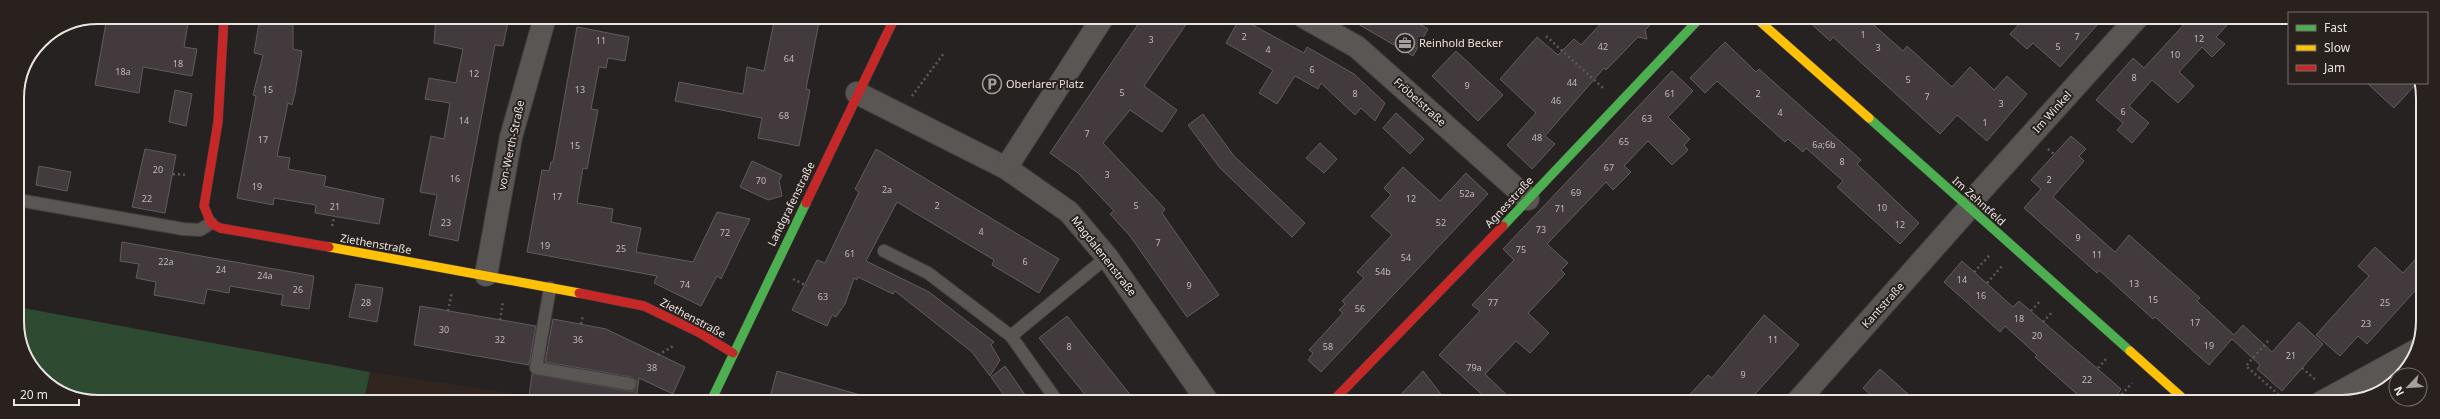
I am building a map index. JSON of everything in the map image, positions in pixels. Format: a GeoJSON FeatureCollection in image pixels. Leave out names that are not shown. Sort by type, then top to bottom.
{"type":"FeatureCollection","features":[{"type":"Feature","properties":{"kind":"street"},"geometry":{"type":"LineString","coordinates":[[212,222],[204,206],[218,122],[224,24]]}},
{"type":"Feature","properties":{"kind":"street","name":"von-Werth-Straße"},"geometry":{"type":"LineString","coordinates":[[486,275],[511,137],[543,24]]}},
{"type":"Feature","properties":{"kind":"street","name":"Landgrafenstraße"},"geometry":{"type":"LineString","coordinates":[[714,395],[857,93],[892,24]]}},
{"type":"Feature","properties":{"kind":"street"},"geometry":{"type":"LineString","coordinates":[[1006,168],[1099,24]]}},
{"type":"Feature","properties":{"kind":"street","name":"Fröbelstraße"},"geometry":{"type":"LineString","coordinates":[[1319,24],[1357,47],[1528,199]]}},
{"type":"Feature","properties":{"kind":"street","name":"Agnesstraße"},"geometry":{"type":"LineString","coordinates":[[1339,395],[1694,24]]}},
{"type":"Feature","properties":{"kind":"street","name":"Im Zehntfeld"},"geometry":{"type":"LineString","coordinates":[[1763,24],[2179,395]]}},
{"type":"Feature","properties":{"kind":"street","name":"Im Winkel"},"geometry":{"type":"LineString","coordinates":[[1969,208],[1978,194],[2132,24]]}},
{"type":"Feature","properties":{"kind":"street","name":"Magdalenenstraße"},"geometry":{"type":"LineString","coordinates":[[857,93],[1006,168],[1069,212],[1107,257],[1203,395]]}},
{"type":"Feature","properties":{"kind":"street","name":"Kantstraße"},"geometry":{"type":"LineString","coordinates":[[1803,395],[1969,208]]}},
{"type":"Feature","properties":{"kind":"street","name":"Ziethenstraße"},"geometry":{"type":"LineString","coordinates":[[212,222],[220,228],[486,275],[644,306],[698,332],[733,353]]}},
{"type":"Feature","properties":{"kind":"street"},"geometry":{"type":"LineString","coordinates":[[2335,395],[2407,355]]}},
{"type":"Feature","properties":{"kind":"lane"},"geometry":{"type":"LineString","coordinates":[[24,201],[183,229],[200,230],[212,222]]}},
{"type":"Feature","properties":{"kind":"lane"},"geometry":{"type":"LineString","coordinates":[[884,251],[928,273],[1011,336],[1053,395]]}},
{"type":"Feature","properties":{"kind":"lane"},"geometry":{"type":"LineString","coordinates":[[1011,336],[1107,257]]}},
{"type":"Feature","properties":{"kind":"lane"},"geometry":{"type":"LineString","coordinates":[[550,288],[536,368],[630,384]]}},
{"type":"Feature","properties":{"kind":"path"},"geometry":{"type":"LineString","coordinates":[[1546,36],[1620,103]]}},
{"type":"Feature","properties":{"kind":"path"},"geometry":{"type":"LineString","coordinates":[[899,114],[944,53]]}},
{"type":"Feature","properties":{"kind":"path"},"geometry":{"type":"LineString","coordinates":[[1974,272],[1990,254]]}},
{"type":"Feature","properties":{"kind":"path"},"geometry":{"type":"LineString","coordinates":[[1987,283],[2008,260]]}},
{"type":"Feature","properties":{"kind":"path"},"geometry":{"type":"LineString","coordinates":[[2031,311],[2041,300]]}},
{"type":"Feature","properties":{"kind":"path"},"geometry":{"type":"LineString","coordinates":[[2043,322],[2058,305]]}},
{"type":"Feature","properties":{"kind":"path"},"geometry":{"type":"LineString","coordinates":[[2268,341],[2246,366],[2279,395]]}},
{"type":"Feature","properties":{"kind":"path"},"geometry":{"type":"LineString","coordinates":[[2121,395],[2133,382]]}},
{"type":"Feature","properties":{"kind":"shaded area"},"geometry":{"type":"Polygon","coordinates":[[[370,372],[523,395],[365,395],[370,372]]]}},
{"type":"Feature","properties":{"kind":"green space"},"geometry":{"type":"Polygon","coordinates":[[[24,308],[370,372],[365,395],[89,394],[61,385],[53,380],[39,366],[32,354],[25,335],[24,308]]]}},
{"type":"Feature","properties":{"kind":"building"},"geometry":{"type":"Polygon","coordinates":[[[106,24],[188,24],[184,47],[197,49],[192,76],[143,67],[139,93],[95,85],[106,24]]]}},
{"type":"Feature","properties":{"kind":"building"},"geometry":{"type":"Polygon","coordinates":[[[259,24],[293,24],[293,49],[302,51],[295,93],[292,105],[288,103],[277,156],[290,158],[288,169],[326,176],[324,186],[384,199],[379,224],[315,213],[316,205],[274,198],[273,205],[237,198],[256,96],[253,95],[263,55],[254,53],[259,24]]]}},
{"type":"Feature","properties":{"kind":"building"},"geometry":{"type":"Polygon","coordinates":[[[435,24],[508,24],[503,46],[495,45],[458,241],[429,235],[437,195],[420,192],[431,136],[444,139],[450,103],[425,99],[429,78],[456,83],[463,49],[434,43],[435,24]]]}},
{"type":"Feature","properties":{"kind":"building"},"geometry":{"type":"Polygon","coordinates":[[[774,24],[819,24],[806,89],[810,90],[799,146],[758,138],[762,118],[675,101],[679,82],[743,94],[747,67],[764,71],[774,24]]]}},
{"type":"Feature","properties":{"kind":"building"},"geometry":{"type":"Polygon","coordinates":[[[1138,24],[1186,24],[1144,86],[1177,110],[1162,132],[1130,110],[1103,143],[1165,209],[1162,213],[1219,295],[1187,317],[1130,236],[1110,214],[1114,211],[1078,173],[1050,153],[1138,24]]]}},
{"type":"Feature","properties":{"kind":"building"},"geometry":{"type":"Polygon","coordinates":[[[1237,24],[1251,24],[1304,53],[1307,47],[1354,74],[1385,103],[1375,121],[1361,108],[1355,115],[1321,83],[1318,89],[1295,76],[1277,104],[1259,93],[1273,70],[1226,43],[1237,24]]]}},
{"type":"Feature","properties":{"kind":"building","name":"Reinhold Becker"},"geometry":{"type":"Polygon","coordinates":[[[1358,24],[1419,24],[1428,29],[1413,56],[1358,24]]]}},
{"type":"Feature","properties":{"kind":"building"},"geometry":{"type":"Polygon","coordinates":[[[1600,24],[1651,24],[1645,30],[1647,39],[1638,37],[1606,70],[1604,68],[1545,136],[1555,144],[1532,169],[1507,145],[1536,113],[1500,79],[1537,37],[1558,55],[1574,39],[1581,45],[1600,24]]]}},
{"type":"Feature","properties":{"kind":"building"},"geometry":{"type":"Polygon","coordinates":[[[1812,24],[1873,24],[1903,51],[1907,46],[1952,87],[1970,67],[1994,90],[2007,76],[2027,94],[1987,141],[1957,115],[1940,134],[1833,37],[1830,41],[1812,24]]]}},
{"type":"Feature","properties":{"kind":"building"},"geometry":{"type":"Polygon","coordinates":[[[2019,24],[2097,25],[2060,67],[2033,43],[2027,49],[2010,34],[2019,24]]]}},
{"type":"Feature","properties":{"kind":"building"},"geometry":{"type":"Polygon","coordinates":[[[2184,24],[2228,24],[2216,37],[2225,44],[2212,57],[2202,47],[2179,72],[2194,86],[2178,103],[2152,80],[2129,106],[2149,123],[2132,143],[2117,130],[2123,123],[2096,100],[2133,58],[2144,68],[2184,24]]]}},
{"type":"Feature","properties":{"kind":"building"},"geometry":{"type":"Polygon","coordinates":[[[577,27],[629,37],[625,61],[608,58],[606,68],[599,67],[591,109],[598,110],[587,169],[583,168],[577,203],[613,209],[611,222],[641,228],[636,252],[693,262],[717,212],[750,219],[721,279],[717,276],[701,306],[654,283],[657,276],[527,252],[542,170],[549,171],[551,162],[553,162],[577,27]]]}},
{"type":"Feature","properties":{"kind":"building"},"geometry":{"type":"Polygon","coordinates":[[[1725,42],[1756,72],[1759,69],[1861,160],[1857,164],[1919,223],[1900,244],[1837,187],[1843,181],[1806,148],[1803,152],[1788,139],[1785,142],[1717,81],[1705,93],[1690,78],[1725,42]]]}},
{"type":"Feature","properties":{"kind":"building"},"geometry":{"type":"Polygon","coordinates":[[[1456,51],[1503,95],[1478,121],[1432,76],[1456,51]]]}},
{"type":"Feature","properties":{"kind":"building"},"geometry":{"type":"Polygon","coordinates":[[[1672,71],[1693,91],[1668,117],[1690,139],[1684,145],[1688,150],[1672,165],[1648,141],[1624,166],[1631,172],[1613,190],[1606,182],[1547,244],[1568,263],[1561,270],[1565,274],[1528,313],[1549,333],[1530,353],[1516,341],[1485,374],[1507,395],[1482,395],[1439,355],[1480,311],[1472,305],[1514,260],[1503,249],[1672,71]]]}},
{"type":"Feature","properties":{"kind":"building"},"geometry":{"type":"Polygon","coordinates":[[[2368,84],[2415,84],[2394,108],[2368,84]]]}},
{"type":"Feature","properties":{"kind":"building"},"geometry":{"type":"Polygon","coordinates":[[[175,90],[192,94],[186,126],[169,122],[175,90]]]}},
{"type":"Feature","properties":{"kind":"building"},"geometry":{"type":"Polygon","coordinates":[[[1396,113],[1424,139],[1410,154],[1383,128],[1396,113]]]}},
{"type":"Feature","properties":{"kind":"building"},"geometry":{"type":"Polygon","coordinates":[[[1203,114],[1234,156],[1305,223],[1292,237],[1220,168],[1188,125],[1203,114]]]}},
{"type":"Feature","properties":{"kind":"building"},"geometry":{"type":"Polygon","coordinates":[[[2071,136],[2086,149],[2079,156],[2084,161],[2053,197],[2115,252],[2129,235],[2200,298],[2197,301],[2234,335],[2243,325],[2272,352],[2299,322],[2323,344],[2282,391],[2257,369],[2260,365],[2232,339],[2209,365],[2155,317],[2153,319],[2099,270],[2097,273],[2024,208],[2041,189],[2031,180],[2071,136]]]}},
{"type":"Feature","properties":{"kind":"building"},"geometry":{"type":"Polygon","coordinates":[[[1320,143],[1337,159],[1324,173],[1306,158],[1320,143]]]}},
{"type":"Feature","properties":{"kind":"building"},"geometry":{"type":"Polygon","coordinates":[[[145,149],[176,155],[165,213],[132,207],[145,149]]]}},
{"type":"Feature","properties":{"kind":"building"},"geometry":{"type":"Polygon","coordinates":[[[876,149],[1059,259],[1039,293],[992,265],[994,260],[897,202],[866,261],[929,292],[994,342],[991,345],[1000,360],[990,376],[972,352],[895,291],[893,294],[858,277],[857,280],[854,278],[845,304],[836,317],[832,315],[827,326],[792,310],[817,260],[825,263],[859,192],[855,189],[876,149]]]}},
{"type":"Feature","properties":{"kind":"building"},"geometry":{"type":"Polygon","coordinates":[[[752,161],[782,175],[779,181],[782,196],[768,200],[740,187],[752,161]]]}},
{"type":"Feature","properties":{"kind":"building"},"geometry":{"type":"Polygon","coordinates":[[[39,166],[71,172],[67,191],[36,185],[39,166]]]}},
{"type":"Feature","properties":{"kind":"building"},"geometry":{"type":"Polygon","coordinates":[[[1403,167],[1440,201],[1466,173],[1488,194],[1321,372],[1308,360],[1313,353],[1309,350],[1343,313],[1339,310],[1345,304],[1342,301],[1364,278],[1357,272],[1392,235],[1371,216],[1391,195],[1384,188],[1403,167]]]}},
{"type":"Feature","properties":{"kind":"building"},"geometry":{"type":"Polygon","coordinates":[[[122,242],[314,276],[309,309],[281,305],[283,295],[230,286],[229,293],[207,289],[204,304],[154,295],[156,282],[136,278],[139,264],[120,261],[122,242]]]}},
{"type":"Feature","properties":{"kind":"building"},"geometry":{"type":"Polygon","coordinates":[[[2375,247],[2403,273],[2416,259],[2416,290],[2367,344],[2358,336],[2340,356],[2316,335],[2369,276],[2358,266],[2375,247]]]}},
{"type":"Feature","properties":{"kind":"building"},"geometry":{"type":"Polygon","coordinates":[[[1962,261],[2013,307],[2019,301],[2121,389],[2117,395],[2078,395],[2035,357],[2037,355],[2005,326],[2000,332],[1944,282],[1962,261]]]}},
{"type":"Feature","properties":{"kind":"building"},"geometry":{"type":"Polygon","coordinates":[[[356,284],[383,288],[377,322],[349,317],[356,284]]]}},
{"type":"Feature","properties":{"kind":"building"},"geometry":{"type":"Polygon","coordinates":[[[420,306],[536,326],[529,365],[414,345],[420,306]]]}},
{"type":"Feature","properties":{"kind":"building"},"geometry":{"type":"Polygon","coordinates":[[[1764,315],[1799,345],[1754,395],[1689,395],[1708,375],[1712,378],[1764,315]]]}},
{"type":"Feature","properties":{"kind":"building"},"geometry":{"type":"Polygon","coordinates":[[[1067,316],[1130,395],[1085,395],[1039,338],[1067,316]]]}},
{"type":"Feature","properties":{"kind":"building"},"geometry":{"type":"Polygon","coordinates":[[[553,319],[606,329],[685,367],[673,394],[639,378],[637,395],[529,395],[532,374],[629,391],[633,391],[637,386],[637,381],[631,377],[545,362],[553,319]]]}},
{"type":"Feature","properties":{"kind":"building"},"geometry":{"type":"Polygon","coordinates":[[[1005,366],[1025,395],[1004,395],[991,377],[1005,366]]]}},
{"type":"Feature","properties":{"kind":"building"},"geometry":{"type":"Polygon","coordinates":[[[1880,369],[1909,395],[1871,395],[1863,388],[1880,369]]]}},
{"type":"Feature","properties":{"kind":"building"},"geometry":{"type":"Polygon","coordinates":[[[777,371],[860,395],[771,395],[777,371]]]}},
{"type":"Feature","properties":{"kind":"building"},"geometry":{"type":"Polygon","coordinates":[[[1423,371],[1442,395],[1401,395],[1423,371]]]}},
{"type":"Feature","properties":{"kind":"traffic: fast"},"geometry":{"type":"LineString","coordinates":[[1503,226],[1694,24]]}},
{"type":"Feature","properties":{"kind":"traffic: fast"},"geometry":{"type":"LineString","coordinates":[[1869,118],[2130,351]]}},
{"type":"Feature","properties":{"kind":"traffic: fast"},"geometry":{"type":"LineString","coordinates":[[714,395],[806,203]]}},
{"type":"Feature","properties":{"kind":"traffic: slow"},"geometry":{"type":"LineString","coordinates":[[1763,24],[1869,118]]}},
{"type":"Feature","properties":{"kind":"traffic: slow"},"geometry":{"type":"LineString","coordinates":[[329,247],[579,293]]}},
{"type":"Feature","properties":{"kind":"traffic: slow"},"geometry":{"type":"LineString","coordinates":[[2130,351],[2179,395]]}},
{"type":"Feature","properties":{"kind":"traffic: jam"},"geometry":{"type":"LineString","coordinates":[[224,24],[218,122],[204,206],[211,223],[220,228],[329,247]]}},
{"type":"Feature","properties":{"kind":"traffic: jam"},"geometry":{"type":"LineString","coordinates":[[806,203],[892,24]]}},
{"type":"Feature","properties":{"kind":"traffic: jam"},"geometry":{"type":"LineString","coordinates":[[1339,395],[1503,226]]}},
{"type":"Feature","properties":{"kind":"traffic: jam"},"geometry":{"type":"LineString","coordinates":[[579,293],[644,306],[698,332],[733,353]]}},
{"type":"Feature","properties":{"kind":"place","name":"Reinhold Becker"},"geometry":{"type":"Point","coordinates":[1405,43]}},
{"type":"Feature","properties":{"kind":"place","name":"Oberlarer Platz"},"geometry":{"type":"Point","coordinates":[992,84]}}]}
